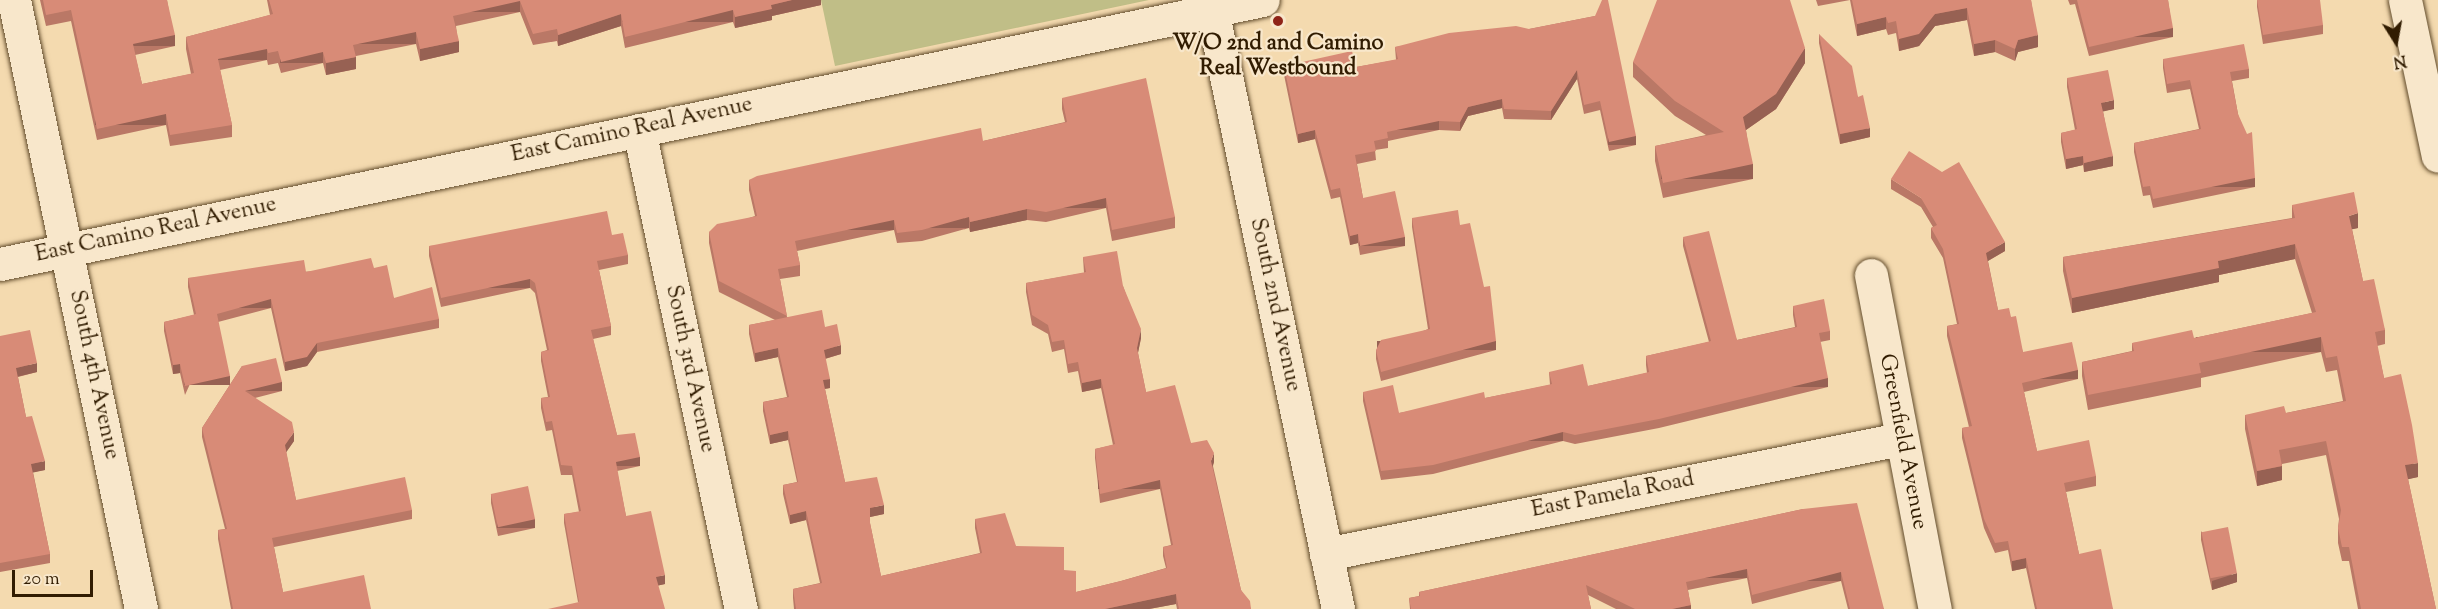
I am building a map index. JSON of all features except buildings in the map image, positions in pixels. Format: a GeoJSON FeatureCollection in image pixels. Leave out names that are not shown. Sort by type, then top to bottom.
{"type":"FeatureCollection","features":[{"type":"Feature","properties":{"kind":"street","name":"South 4th Avenue"},"geometry":{"type":"LineString","coordinates":[[14,0],[141,609]]}},
{"type":"Feature","properties":{"kind":"street","name":"East Camino Real Avenue"},"geometry":{"type":"LineString","coordinates":[[0,264],[639,130],[1211,5],[1263,0]]}},
{"type":"Feature","properties":{"kind":"street"},"geometry":{"type":"LineString","coordinates":[[2405,0],[2438,156]]}},
{"type":"Feature","properties":{"kind":"street","name":"South 2nd Avenue"},"geometry":{"type":"LineString","coordinates":[[1211,5],[1338,609]]}},
{"type":"Feature","properties":{"kind":"street","name":"South 3rd Avenue"},"geometry":{"type":"LineString","coordinates":[[639,130],[741,609]]}},
{"type":"Feature","properties":{"kind":"street","name":"Greenfield Avenue"},"geometry":{"type":"LineString","coordinates":[[1871,275],[1900,439],[1935,609]]}},
{"type":"Feature","properties":{"kind":"street","name":"East Pamela Road"},"geometry":{"type":"LineString","coordinates":[[1326,554],[1900,439]]}},
{"type":"Feature","properties":{"kind":"shaded area"},"geometry":{"type":"Polygon","coordinates":[[[821,0],[1149,0],[835,66],[821,0]]]}},
{"type":"Feature","properties":{"kind":"place","name":"W/O 2nd and Camino Real Westbound"},"geometry":{"type":"Point","coordinates":[1278,21]}}]}
